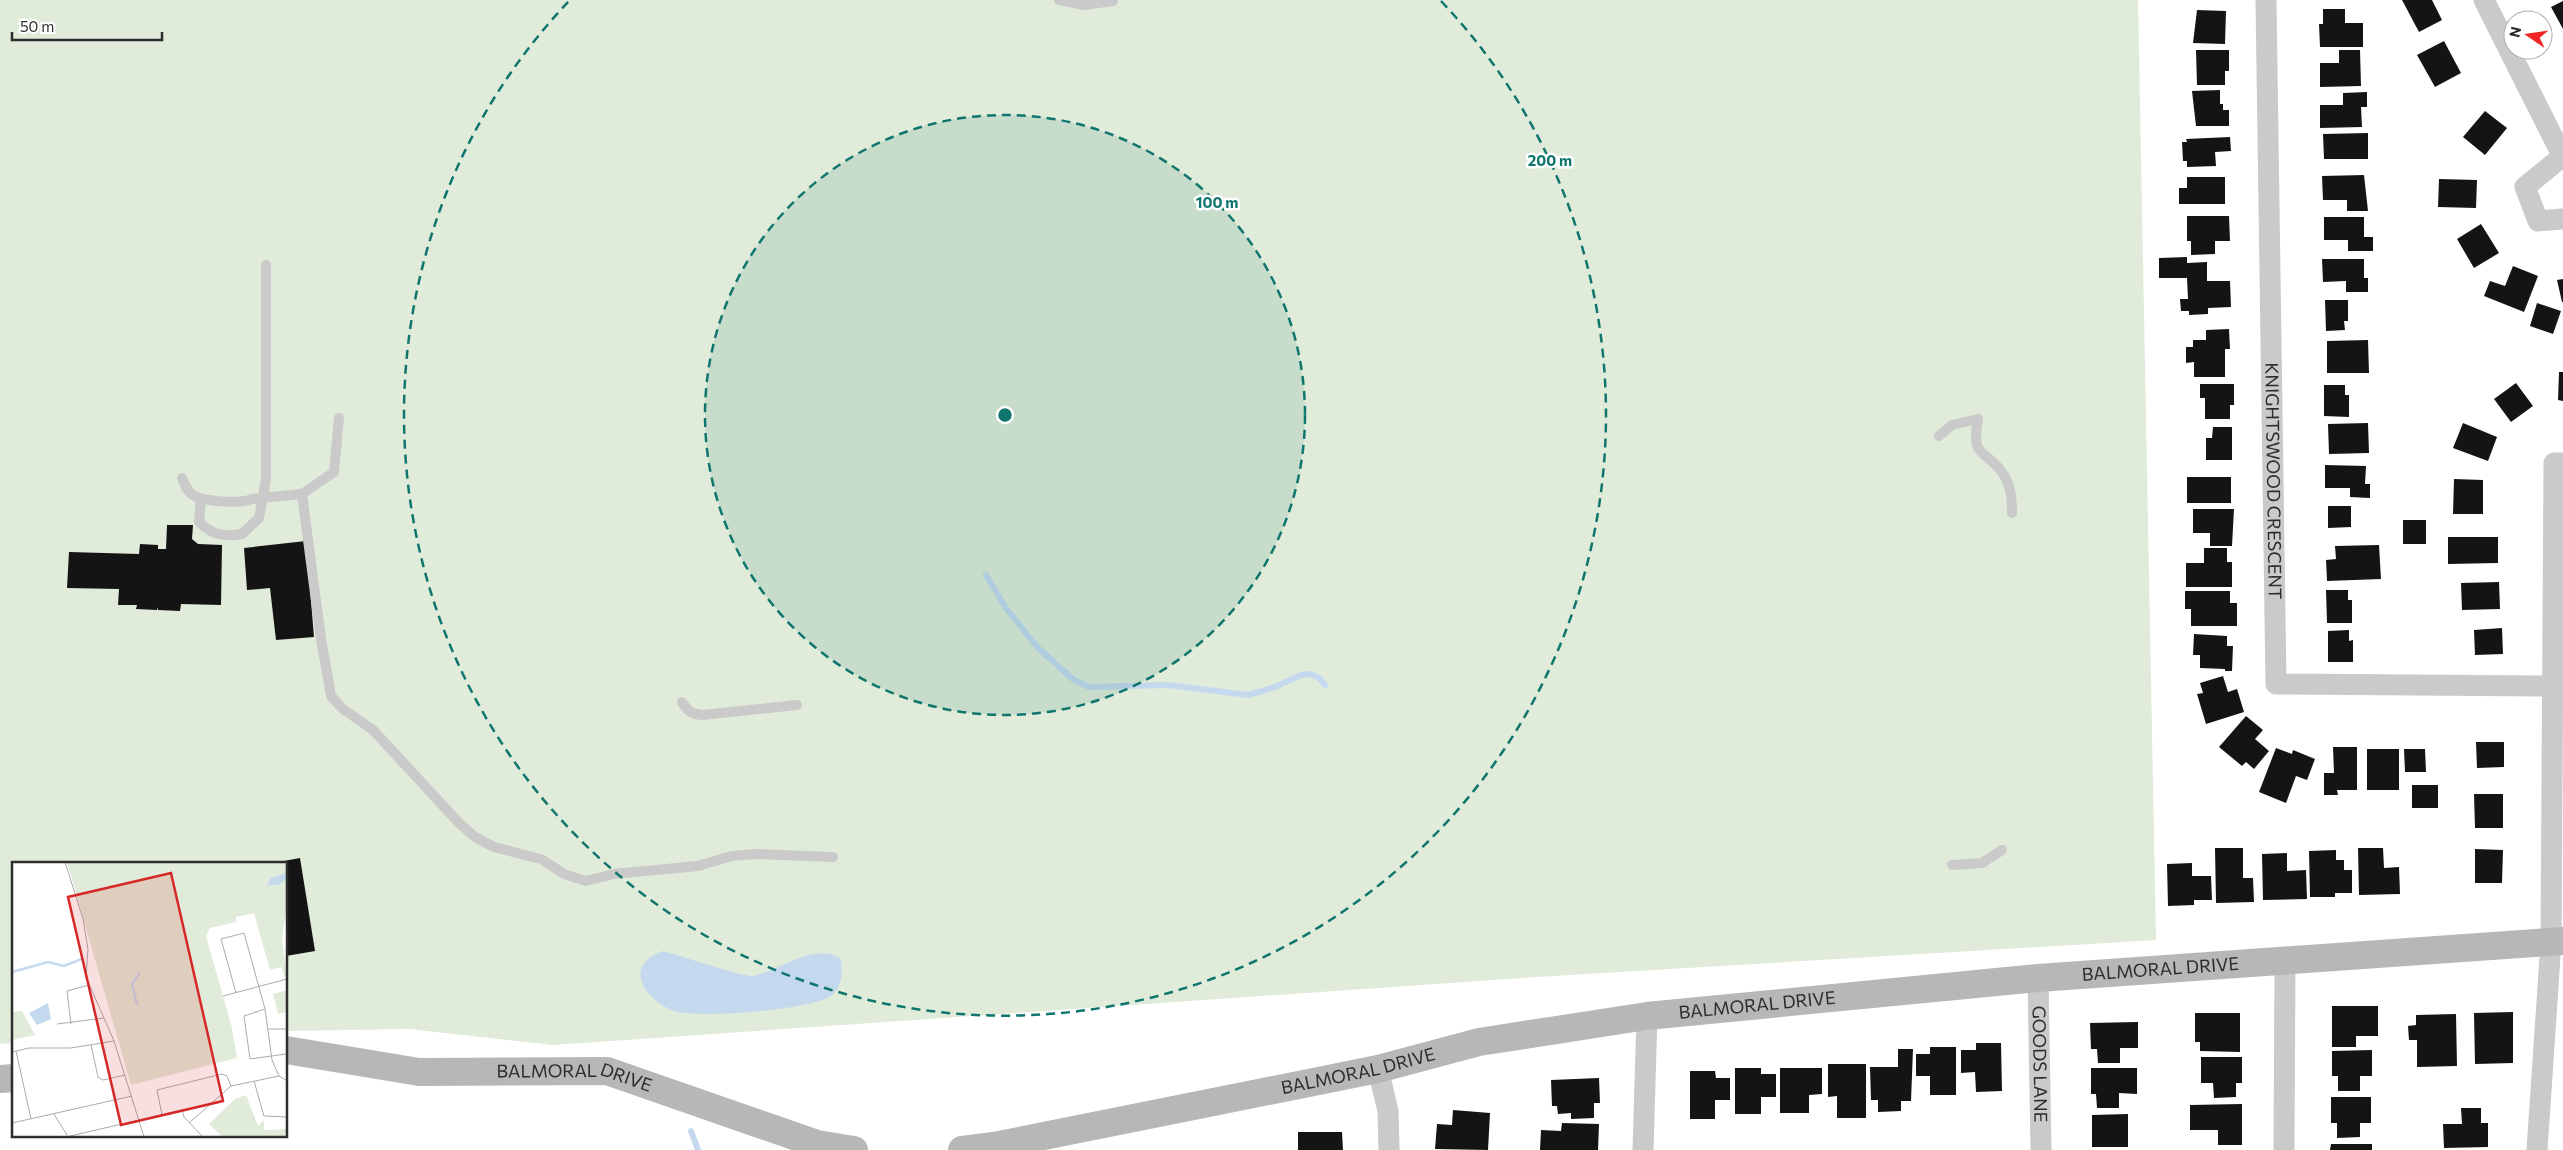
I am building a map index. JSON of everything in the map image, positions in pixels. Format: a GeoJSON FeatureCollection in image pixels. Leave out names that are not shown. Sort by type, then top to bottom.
{"type":"FeatureCollection","features":[{"type":"Feature","properties":{"kind":"street","name":"KNIGHTSWOOD CRESCENT"},"geometry":{"type":"LineString","coordinates":[[2266,0],[2276,684],[2553,686]]}},
{"type":"Feature","properties":{"kind":"street"},"geometry":{"type":"LineString","coordinates":[[2484,0],[2563,156],[2525,187],[2538,221],[2563,219]]}},
{"type":"Feature","properties":{"kind":"street"},"geometry":{"type":"LineString","coordinates":[[2537,1150],[2557,941],[2553,686],[2554,463],[2563,463]]}},
{"type":"Feature","properties":{"kind":"street","name":"BALMORAL DRIVE"},"geometry":{"type":"LineString","coordinates":[[962,1150],[994,1148],[1378,1069],[1479,1042],[1647,1016],[2038,978],[2557,941]]}},
{"type":"Feature","properties":{"kind":"street"},"geometry":{"type":"LineString","coordinates":[[2284,1150],[2285,961]]}},
{"type":"Feature","properties":{"kind":"street","name":"GOODS LANE"},"geometry":{"type":"LineString","coordinates":[[2038,978],[2041,1150]]}},
{"type":"Feature","properties":{"kind":"street"},"geometry":{"type":"LineString","coordinates":[[1643,1150],[1647,1016]]}},
{"type":"Feature","properties":{"kind":"street","name":"BALMORAL DRIVE"},"geometry":{"type":"LineString","coordinates":[[288,1050],[418,1072],[607,1071],[817,1144],[854,1150]]}},
{"type":"Feature","properties":{"kind":"street"},"geometry":{"type":"LineString","coordinates":[[1378,1069],[1388,1112],[1389,1150]]}},
{"type":"Feature","properties":{"kind":"lane"},"geometry":{"type":"LineString","coordinates":[[1059,0],[1084,5],[1112,1]]}},
{"type":"Feature","properties":{"kind":"lane"},"geometry":{"type":"LineString","coordinates":[[201,498],[199,522],[211,532],[231,536],[242,534],[259,518],[267,470],[266,265]]}},
{"type":"Feature","properties":{"kind":"lane"},"geometry":{"type":"LineString","coordinates":[[182,478],[188,491],[201,498],[244,503],[252,499],[261,500],[302,494],[334,472],[339,418]]}},
{"type":"Feature","properties":{"kind":"lane"},"geometry":{"type":"LineString","coordinates":[[1939,436],[1952,426],[1978,419],[1976,440],[1978,449],[1997,466],[2006,479],[2012,495],[2012,513]]}},
{"type":"Feature","properties":{"kind":"lane"},"geometry":{"type":"LineString","coordinates":[[302,494],[320,639],[331,696],[343,709],[373,730],[459,823],[475,837],[494,847],[541,859],[555,865],[564,874],[586,880],[614,874],[698,866],[731,856],[756,854],[833,857]]}},
{"type":"Feature","properties":{"kind":"lane"},"geometry":{"type":"LineString","coordinates":[[682,702],[686,709],[694,714],[702,715],[796,705]]}},
{"type":"Feature","properties":{"kind":"lane"},"geometry":{"type":"LineString","coordinates":[[1952,865],[1982,863],[2002,850]]}},
{"type":"Feature","properties":{"kind":"green space"},"geometry":{"type":"Polygon","coordinates":[[[0,0],[2138,0],[2156,940],[1536,977],[553,1045],[409,1029],[288,1031],[288,862],[12,862],[12,1043],[0,1044],[0,0]]]}},
{"type":"Feature","properties":{"kind":"water"},"geometry":{"type":"Polygon","coordinates":[[[663,951],[725,970],[753,976],[809,955],[831,954],[841,959],[841,978],[836,991],[832,995],[803,1005],[755,1012],[686,1013],[674,1011],[663,1006],[647,991],[642,982],[641,973],[643,965],[650,957],[663,951]]]}},
{"type":"Feature","properties":{"kind":"building"},"geometry":{"type":"Polygon","coordinates":[[[2402,0],[2432,0],[2442,20],[2419,32],[2402,0]]]}},
{"type":"Feature","properties":{"kind":"building"},"geometry":{"type":"Polygon","coordinates":[[[2563,1],[2563,29],[2553,10],[2551,7],[2563,1]]]}},
{"type":"Feature","properties":{"kind":"building"},"geometry":{"type":"Polygon","coordinates":[[[2323,9],[2345,9],[2345,23],[2363,23],[2363,47],[2320,47],[2319,24],[2323,24],[2323,9]]]}},
{"type":"Feature","properties":{"kind":"building"},"geometry":{"type":"Polygon","coordinates":[[[2197,10],[2226,11],[2225,44],[2193,43],[2197,10]]]}},
{"type":"Feature","properties":{"kind":"building"},"geometry":{"type":"Polygon","coordinates":[[[2444,41],[2461,73],[2435,87],[2417,55],[2444,41]]]}},
{"type":"Feature","properties":{"kind":"building"},"geometry":{"type":"Polygon","coordinates":[[[2196,50],[2229,50],[2229,71],[2225,71],[2225,85],[2197,85],[2196,50]]]}},
{"type":"Feature","properties":{"kind":"building"},"geometry":{"type":"Polygon","coordinates":[[[2339,50],[2360,50],[2361,86],[2320,87],[2320,63],[2339,63],[2339,50]]]}},
{"type":"Feature","properties":{"kind":"building"},"geometry":{"type":"Polygon","coordinates":[[[2220,90],[2220,104],[2223,104],[2223,110],[2229,110],[2229,126],[2196,126],[2192,91],[2220,90]]]}},
{"type":"Feature","properties":{"kind":"building"},"geometry":{"type":"Polygon","coordinates":[[[2367,92],[2367,107],[2361,107],[2362,127],[2320,128],[2320,105],[2343,105],[2343,93],[2367,92]]]}},
{"type":"Feature","properties":{"kind":"building"},"geometry":{"type":"Polygon","coordinates":[[[2485,111],[2507,128],[2485,155],[2463,137],[2485,111]]]}},
{"type":"Feature","properties":{"kind":"building"},"geometry":{"type":"Polygon","coordinates":[[[2368,133],[2368,159],[2324,159],[2323,134],[2368,133]]]}},
{"type":"Feature","properties":{"kind":"building"},"geometry":{"type":"Polygon","coordinates":[[[2230,137],[2231,151],[2215,152],[2216,166],[2187,167],[2187,161],[2183,161],[2182,142],[2187,142],[2186,139],[2230,137]]]}},
{"type":"Feature","properties":{"kind":"building"},"geometry":{"type":"Polygon","coordinates":[[[2364,175],[2368,211],[2347,211],[2347,200],[2323,200],[2322,176],[2364,175]]]}},
{"type":"Feature","properties":{"kind":"building"},"geometry":{"type":"Polygon","coordinates":[[[2187,177],[2225,177],[2225,204],[2179,204],[2179,188],[2187,188],[2187,177]]]}},
{"type":"Feature","properties":{"kind":"building"},"geometry":{"type":"Polygon","coordinates":[[[2439,179],[2477,180],[2476,208],[2438,207],[2439,179]]]}},
{"type":"Feature","properties":{"kind":"building"},"geometry":{"type":"Polygon","coordinates":[[[2187,216],[2229,216],[2230,241],[2215,241],[2215,254],[2191,255],[2191,241],[2187,241],[2187,216]]]}},
{"type":"Feature","properties":{"kind":"building"},"geometry":{"type":"Polygon","coordinates":[[[2324,217],[2364,217],[2364,237],[2373,237],[2373,251],[2348,251],[2348,240],[2324,240],[2324,217]]]}},
{"type":"Feature","properties":{"kind":"building"},"geometry":{"type":"Polygon","coordinates":[[[2481,224],[2499,253],[2474,268],[2457,239],[2481,224]]]}},
{"type":"Feature","properties":{"kind":"building"},"geometry":{"type":"Polygon","coordinates":[[[2187,257],[2187,263],[2207,262],[2207,281],[2230,281],[2231,307],[2208,308],[2208,314],[2189,315],[2189,311],[2181,311],[2180,299],[2188,299],[2187,278],[2159,278],[2159,258],[2187,257]]]}},
{"type":"Feature","properties":{"kind":"building"},"geometry":{"type":"Polygon","coordinates":[[[2322,259],[2364,259],[2364,278],[2368,278],[2368,292],[2346,292],[2346,281],[2323,282],[2322,259]]]}},
{"type":"Feature","properties":{"kind":"building"},"geometry":{"type":"Polygon","coordinates":[[[2513,266],[2538,276],[2524,312],[2484,296],[2490,281],[2505,286],[2513,266]]]}},
{"type":"Feature","properties":{"kind":"building"},"geometry":{"type":"Polygon","coordinates":[[[2563,279],[2563,302],[2562,302],[2557,280],[2563,279]]]}},
{"type":"Feature","properties":{"kind":"building"},"geometry":{"type":"Polygon","coordinates":[[[2325,300],[2348,300],[2348,321],[2344,321],[2345,330],[2326,331],[2325,300]]]}},
{"type":"Feature","properties":{"kind":"building"},"geometry":{"type":"Polygon","coordinates":[[[2537,303],[2561,311],[2553,334],[2530,326],[2537,303]]]}},
{"type":"Feature","properties":{"kind":"building"},"geometry":{"type":"Polygon","coordinates":[[[2229,329],[2230,349],[2225,349],[2225,377],[2194,377],[2194,362],[2186,363],[2186,347],[2193,347],[2193,340],[2206,340],[2206,330],[2229,329]]]}},
{"type":"Feature","properties":{"kind":"building"},"geometry":{"type":"Polygon","coordinates":[[[2368,340],[2369,373],[2327,373],[2327,341],[2368,340]]]}},
{"type":"Feature","properties":{"kind":"building"},"geometry":{"type":"Polygon","coordinates":[[[2559,372],[2563,372],[2563,401],[2558,400],[2559,372]]]}},
{"type":"Feature","properties":{"kind":"building"},"geometry":{"type":"Polygon","coordinates":[[[2516,383],[2533,406],[2511,422],[2494,399],[2516,383]]]}},
{"type":"Feature","properties":{"kind":"building"},"geometry":{"type":"Polygon","coordinates":[[[2200,384],[2234,384],[2234,405],[2230,405],[2230,419],[2205,419],[2205,398],[2200,398],[2200,384]]]}},
{"type":"Feature","properties":{"kind":"building"},"geometry":{"type":"Polygon","coordinates":[[[2324,385],[2345,385],[2345,395],[2349,395],[2349,417],[2324,416],[2324,385]]]}},
{"type":"Feature","properties":{"kind":"building"},"geometry":{"type":"Polygon","coordinates":[[[2368,423],[2369,453],[2329,454],[2328,424],[2368,423]]]}},
{"type":"Feature","properties":{"kind":"building"},"geometry":{"type":"Polygon","coordinates":[[[2463,423],[2497,437],[2488,461],[2453,448],[2463,423]]]}},
{"type":"Feature","properties":{"kind":"building"},"geometry":{"type":"Polygon","coordinates":[[[2213,427],[2232,427],[2232,460],[2206,460],[2206,438],[2212,438],[2213,427]]]}},
{"type":"Feature","properties":{"kind":"building"},"geometry":{"type":"Polygon","coordinates":[[[2325,465],[2366,466],[2365,484],[2370,484],[2370,498],[2350,497],[2350,488],[2325,488],[2325,465]]]}},
{"type":"Feature","properties":{"kind":"building"},"geometry":{"type":"Polygon","coordinates":[[[2187,477],[2231,477],[2231,503],[2187,503],[2187,477]]]}},
{"type":"Feature","properties":{"kind":"building"},"geometry":{"type":"Polygon","coordinates":[[[2454,479],[2483,480],[2483,514],[2453,514],[2454,479]]]}},
{"type":"Feature","properties":{"kind":"building"},"geometry":{"type":"Polygon","coordinates":[[[2328,506],[2351,506],[2351,527],[2328,528],[2328,506]]]}},
{"type":"Feature","properties":{"kind":"building"},"geometry":{"type":"Polygon","coordinates":[[[2193,509],[2234,509],[2232,546],[2210,546],[2210,533],[2193,533],[2193,509]]]}},
{"type":"Feature","properties":{"kind":"building"},"geometry":{"type":"Polygon","coordinates":[[[2403,520],[2426,520],[2426,544],[2403,544],[2403,520]]]}},
{"type":"Feature","properties":{"kind":"building"},"geometry":{"type":"Polygon","coordinates":[[[167,525],[193,525],[192,539],[198,544],[222,545],[221,605],[181,604],[180,611],[158,610],[158,607],[157,610],[136,609],[137,605],[118,605],[119,589],[67,588],[69,552],[139,554],[140,544],[158,545],[158,549],[166,549],[167,525]]]}},
{"type":"Feature","properties":{"kind":"building"},"geometry":{"type":"Polygon","coordinates":[[[2448,537],[2498,537],[2498,563],[2448,564],[2448,537]]]}},
{"type":"Feature","properties":{"kind":"building"},"geometry":{"type":"Polygon","coordinates":[[[306,541],[314,637],[276,640],[270,588],[247,590],[244,548],[306,541]]]}},
{"type":"Feature","properties":{"kind":"building"},"geometry":{"type":"Polygon","coordinates":[[[2379,545],[2381,579],[2327,581],[2326,560],[2336,559],[2335,546],[2379,545]]]}},
{"type":"Feature","properties":{"kind":"building"},"geometry":{"type":"Polygon","coordinates":[[[2204,548],[2227,548],[2227,562],[2232,562],[2232,587],[2186,587],[2186,563],[2204,563],[2204,548]]]}},
{"type":"Feature","properties":{"kind":"building"},"geometry":{"type":"Polygon","coordinates":[[[2499,582],[2500,609],[2462,610],[2461,583],[2499,582]]]}},
{"type":"Feature","properties":{"kind":"building"},"geometry":{"type":"Polygon","coordinates":[[[2326,590],[2348,590],[2348,600],[2352,600],[2352,623],[2327,623],[2326,590]]]}},
{"type":"Feature","properties":{"kind":"building"},"geometry":{"type":"Polygon","coordinates":[[[2185,591],[2230,591],[2230,603],[2237,603],[2237,626],[2191,626],[2191,609],[2185,609],[2185,591]]]}},
{"type":"Feature","properties":{"kind":"building"},"geometry":{"type":"Polygon","coordinates":[[[2502,628],[2503,654],[2475,655],[2474,630],[2502,628]]]}},
{"type":"Feature","properties":{"kind":"building"},"geometry":{"type":"Polygon","coordinates":[[[2349,630],[2349,641],[2353,640],[2353,662],[2328,662],[2328,631],[2349,630]]]}},
{"type":"Feature","properties":{"kind":"building"},"geometry":{"type":"Polygon","coordinates":[[[2194,634],[2227,636],[2227,646],[2233,646],[2232,671],[2200,668],[2200,655],[2193,655],[2194,634]]]}},
{"type":"Feature","properties":{"kind":"building"},"geometry":{"type":"Polygon","coordinates":[[[2223,676],[2228,692],[2237,689],[2244,712],[2206,724],[2197,694],[2203,693],[2200,683],[2223,676]]]}},
{"type":"Feature","properties":{"kind":"building"},"geometry":{"type":"Polygon","coordinates":[[[2246,716],[2263,730],[2255,739],[2269,751],[2254,769],[2246,762],[2242,766],[2219,747],[2246,716]]]}},
{"type":"Feature","properties":{"kind":"building"},"geometry":{"type":"Polygon","coordinates":[[[2476,742],[2504,742],[2504,767],[2477,768],[2476,742]]]}},
{"type":"Feature","properties":{"kind":"building"},"geometry":{"type":"Polygon","coordinates":[[[2333,747],[2357,747],[2357,790],[2337,790],[2338,795],[2324,795],[2324,773],[2334,773],[2333,747]]]}},
{"type":"Feature","properties":{"kind":"building"},"geometry":{"type":"Polygon","coordinates":[[[2276,748],[2292,754],[2293,750],[2315,759],[2307,780],[2296,776],[2286,803],[2259,792],[2276,748]]]}},
{"type":"Feature","properties":{"kind":"building"},"geometry":{"type":"Polygon","coordinates":[[[2367,749],[2399,749],[2399,790],[2367,790],[2367,749]]]}},
{"type":"Feature","properties":{"kind":"building"},"geometry":{"type":"Polygon","coordinates":[[[2404,749],[2425,749],[2426,772],[2405,772],[2404,749]]]}},
{"type":"Feature","properties":{"kind":"building"},"geometry":{"type":"Polygon","coordinates":[[[2412,785],[2438,785],[2438,808],[2412,808],[2412,785]]]}},
{"type":"Feature","properties":{"kind":"building"},"geometry":{"type":"Polygon","coordinates":[[[2474,794],[2503,794],[2503,828],[2475,828],[2474,794]]]}},
{"type":"Feature","properties":{"kind":"building"},"geometry":{"type":"Polygon","coordinates":[[[2215,848],[2243,848],[2243,878],[2253,878],[2254,902],[2216,903],[2215,848]]]}},
{"type":"Feature","properties":{"kind":"building"},"geometry":{"type":"Polygon","coordinates":[[[2358,848],[2383,848],[2384,868],[2399,867],[2400,894],[2359,895],[2358,848]]]}},
{"type":"Feature","properties":{"kind":"building"},"geometry":{"type":"Polygon","coordinates":[[[2475,849],[2503,850],[2502,883],[2475,883],[2475,849]]]}},
{"type":"Feature","properties":{"kind":"building"},"geometry":{"type":"Polygon","coordinates":[[[2336,850],[2336,860],[2344,860],[2344,870],[2352,870],[2352,893],[2335,893],[2335,897],[2310,897],[2309,851],[2336,850]]]}},
{"type":"Feature","properties":{"kind":"building"},"geometry":{"type":"Polygon","coordinates":[[[2287,853],[2287,871],[2306,870],[2307,899],[2263,900],[2262,854],[2287,853]]]}},
{"type":"Feature","properties":{"kind":"building"},"geometry":{"type":"Polygon","coordinates":[[[300,858],[315,951],[288,956],[288,862],[278,862],[300,858]]]}},
{"type":"Feature","properties":{"kind":"building"},"geometry":{"type":"Polygon","coordinates":[[[2192,863],[2192,876],[2211,876],[2212,900],[2194,900],[2194,905],[2168,906],[2167,864],[2192,863]]]}},
{"type":"Feature","properties":{"kind":"building"},"geometry":{"type":"Polygon","coordinates":[[[2332,1006],[2378,1006],[2378,1036],[2356,1036],[2356,1047],[2332,1047],[2332,1006]]]}},
{"type":"Feature","properties":{"kind":"building"},"geometry":{"type":"Polygon","coordinates":[[[2513,1012],[2513,1063],[2475,1064],[2474,1013],[2513,1012]]]}},
{"type":"Feature","properties":{"kind":"building"},"geometry":{"type":"Polygon","coordinates":[[[2195,1013],[2240,1013],[2240,1052],[2200,1051],[2200,1042],[2195,1042],[2195,1013]]]}},
{"type":"Feature","properties":{"kind":"building"},"geometry":{"type":"Polygon","coordinates":[[[2456,1014],[2457,1066],[2417,1067],[2417,1040],[2409,1040],[2408,1026],[2416,1025],[2416,1015],[2456,1014]]]}},
{"type":"Feature","properties":{"kind":"building"},"geometry":{"type":"Polygon","coordinates":[[[2138,1022],[2138,1048],[2120,1048],[2120,1063],[2098,1063],[2097,1049],[2091,1049],[2090,1023],[2138,1022]]]}},
{"type":"Feature","properties":{"kind":"building"},"geometry":{"type":"Polygon","coordinates":[[[1976,1043],[2001,1043],[2002,1091],[1976,1092],[1975,1072],[1961,1073],[1961,1050],[1976,1050],[1976,1043]]]}},
{"type":"Feature","properties":{"kind":"building"},"geometry":{"type":"Polygon","coordinates":[[[1930,1047],[1956,1047],[1956,1095],[1930,1095],[1930,1076],[1916,1076],[1916,1054],[1930,1054],[1930,1047]]]}},
{"type":"Feature","properties":{"kind":"building"},"geometry":{"type":"Polygon","coordinates":[[[1898,1049],[1913,1049],[1911,1101],[1901,1101],[1901,1111],[1878,1112],[1878,1100],[1871,1100],[1870,1067],[1898,1067],[1898,1049]]]}},
{"type":"Feature","properties":{"kind":"building"},"geometry":{"type":"Polygon","coordinates":[[[2372,1050],[2372,1076],[2360,1076],[2360,1091],[2338,1091],[2338,1076],[2332,1076],[2332,1051],[2372,1050]]]}},
{"type":"Feature","properties":{"kind":"building"},"geometry":{"type":"Polygon","coordinates":[[[2201,1057],[2242,1057],[2242,1083],[2236,1083],[2236,1097],[2214,1098],[2213,1083],[2201,1083],[2201,1057]]]}},
{"type":"Feature","properties":{"kind":"building"},"geometry":{"type":"Polygon","coordinates":[[[1828,1064],[1866,1064],[1866,1118],[1837,1118],[1837,1096],[1828,1097],[1828,1064]]]}},
{"type":"Feature","properties":{"kind":"building"},"geometry":{"type":"Polygon","coordinates":[[[1735,1068],[1761,1068],[1761,1074],[1776,1074],[1776,1097],[1761,1097],[1761,1114],[1735,1114],[1735,1068]]]}},
{"type":"Feature","properties":{"kind":"building"},"geometry":{"type":"Polygon","coordinates":[[[1780,1068],[1822,1068],[1822,1094],[1809,1095],[1809,1113],[1780,1113],[1780,1068]]]}},
{"type":"Feature","properties":{"kind":"building"},"geometry":{"type":"Polygon","coordinates":[[[2091,1068],[2137,1068],[2137,1094],[2119,1093],[2119,1108],[2097,1108],[2096,1094],[2091,1094],[2091,1068]]]}},
{"type":"Feature","properties":{"kind":"building"},"geometry":{"type":"Polygon","coordinates":[[[1690,1071],[1715,1071],[1716,1078],[1730,1078],[1730,1100],[1715,1100],[1715,1119],[1690,1119],[1690,1071]]]}},
{"type":"Feature","properties":{"kind":"building"},"geometry":{"type":"Polygon","coordinates":[[[1599,1078],[1600,1103],[1594,1103],[1594,1118],[1571,1119],[1571,1113],[1558,1114],[1557,1106],[1552,1106],[1551,1080],[1599,1078]]]}},
{"type":"Feature","properties":{"kind":"building"},"geometry":{"type":"Polygon","coordinates":[[[2331,1097],[2371,1097],[2371,1123],[2360,1123],[2360,1137],[2337,1138],[2337,1123],[2331,1123],[2331,1097]]]}},
{"type":"Feature","properties":{"kind":"building"},"geometry":{"type":"Polygon","coordinates":[[[2242,1104],[2242,1145],[2218,1145],[2218,1130],[2190,1130],[2190,1105],[2242,1104]]]}},
{"type":"Feature","properties":{"kind":"building"},"geometry":{"type":"Polygon","coordinates":[[[2461,1108],[2481,1108],[2481,1123],[2488,1123],[2488,1147],[2444,1148],[2443,1124],[2462,1124],[2461,1108]]]}},
{"type":"Feature","properties":{"kind":"building"},"geometry":{"type":"Polygon","coordinates":[[[1453,1110],[1490,1113],[1488,1150],[1435,1149],[1437,1124],[1452,1125],[1453,1110]]]}},
{"type":"Feature","properties":{"kind":"building"},"geometry":{"type":"Polygon","coordinates":[[[2128,1114],[2128,1147],[2092,1147],[2092,1115],[2128,1114]]]}},
{"type":"Feature","properties":{"kind":"building"},"geometry":{"type":"Polygon","coordinates":[[[1562,1123],[1599,1124],[1598,1150],[1540,1150],[1541,1130],[1561,1131],[1562,1123]]]}},
{"type":"Feature","properties":{"kind":"building"},"geometry":{"type":"Polygon","coordinates":[[[1298,1132],[1342,1132],[1343,1150],[1298,1150],[1298,1132]]]}},
{"type":"Feature","properties":{"kind":"building"},"geometry":{"type":"Polygon","coordinates":[[[2331,1144],[2372,1144],[2372,1150],[2330,1150],[2331,1144]]]}},
{"type":"Feature","properties":{"kind":"waterway"},"geometry":{"type":"LineString","coordinates":[[986,575],[1006,608],[1038,648],[1074,680],[1089,687],[1168,685],[1248,695],[1275,687],[1301,675],[1310,674],[1319,678],[1325,685]]}},
{"type":"Feature","properties":{"kind":"waterway"},"geometry":{"type":"LineString","coordinates":[[691,1131],[698,1150]]}}]}
